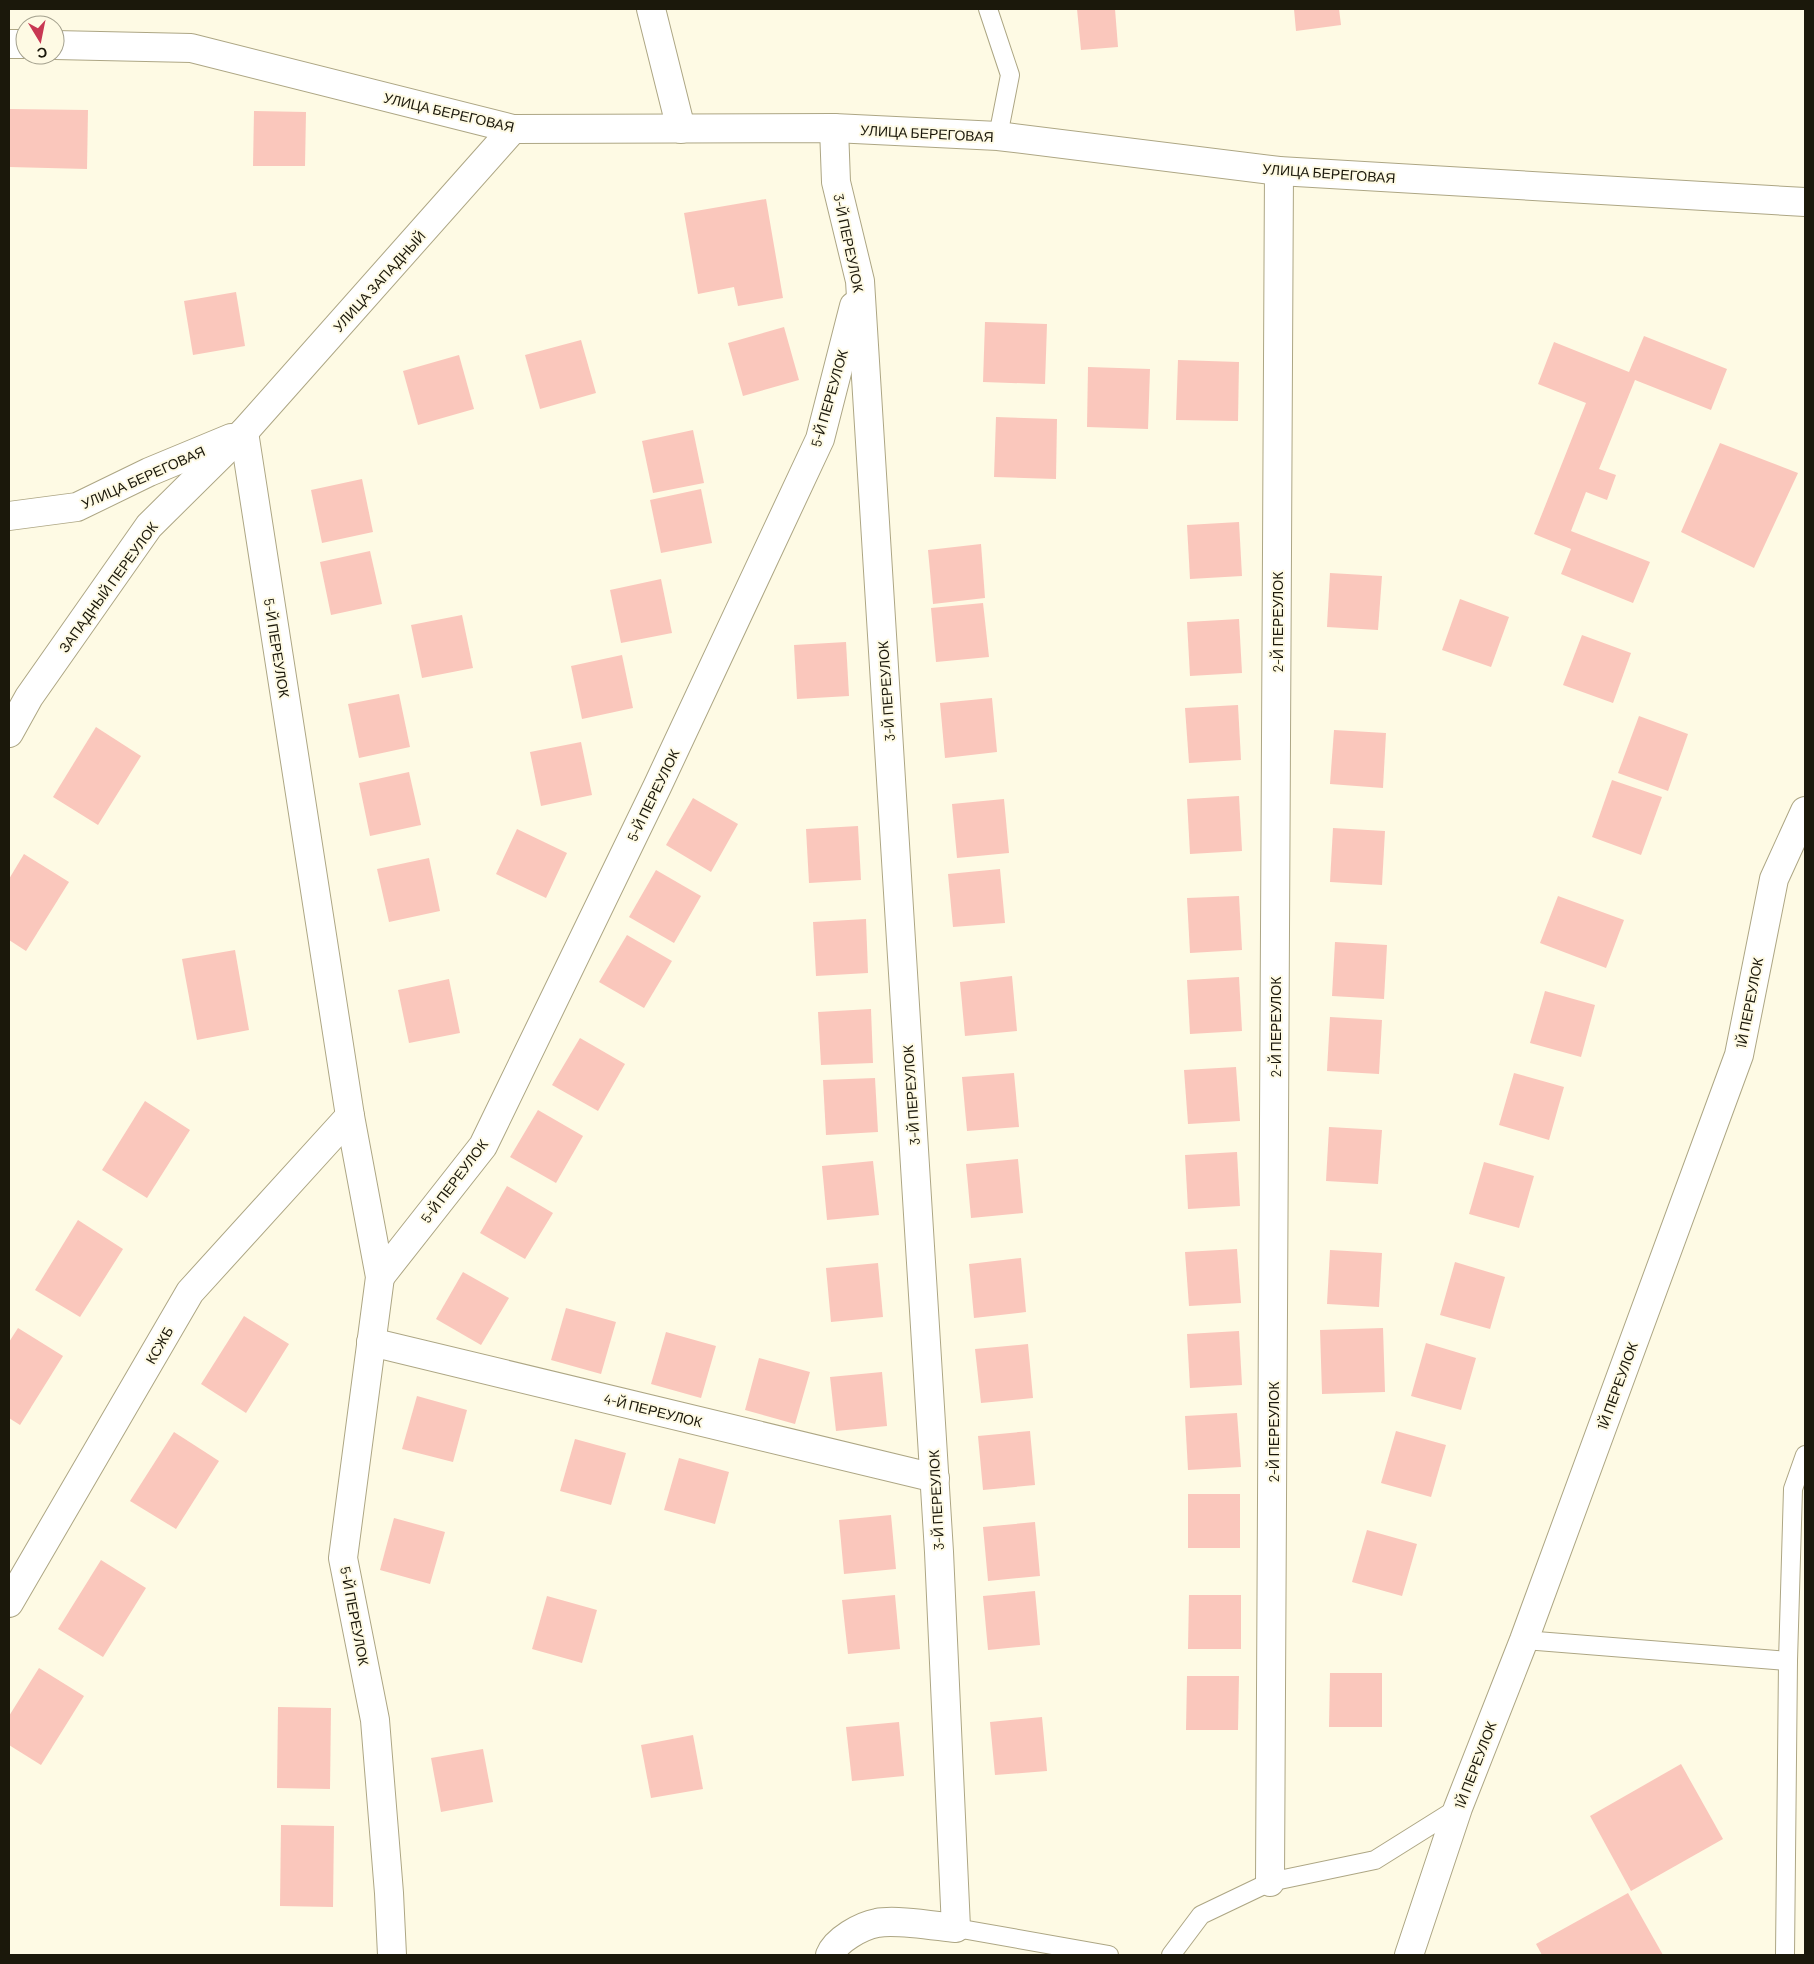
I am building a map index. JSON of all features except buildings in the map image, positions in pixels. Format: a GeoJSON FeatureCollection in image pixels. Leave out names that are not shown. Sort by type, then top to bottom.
{"type":"FeatureCollection","features":[{"type":"Feature","properties":{"kind":"street"},"geometry":{"type":"LineString","coordinates":[[651,9],[681,129]]}},
{"type":"Feature","properties":{"kind":"street","name":"УЛИЦА БЕРЕГОВАЯ"},"geometry":{"type":"LineString","coordinates":[[65,45],[191,48],[513,129],[834,128],[998,136],[1279,171],[1805,202]]}},
{"type":"Feature","properties":{"kind":"street","name":"3-Й ПЕРЕУЛОК"},"geometry":{"type":"LineString","coordinates":[[834,128],[836,182],[860,281],[935,1478],[956,1928]]}},
{"type":"Feature","properties":{"kind":"street","name":"УЛИЦА ЗАПАДНЫЙ"},"geometry":{"type":"LineString","coordinates":[[244,432],[513,129]]}},
{"type":"Feature","properties":{"kind":"street","name":"2-Й ПЕРЕУЛОК"},"geometry":{"type":"LineString","coordinates":[[1270,1882],[1279,171]]}},
{"type":"Feature","properties":{"kind":"street","name":"5-Й ПЕРЕУЛОК"},"geometry":{"type":"LineString","coordinates":[[380,1277],[483,1146],[649,805],[820,439],[860,281]]}},
{"type":"Feature","properties":{"kind":"street","name":"УЛИЦА БЕРЕГОВАЯ"},"geometry":{"type":"LineString","coordinates":[[9,516],[77,507],[149,472],[244,432]]}},
{"type":"Feature","properties":{"kind":"street","name":"5-Й ПЕРЕУЛОК"},"geometry":{"type":"LineString","coordinates":[[244,432],[350,1116],[380,1277],[343,1558],[375,1720],[392,1955]]}},
{"type":"Feature","properties":{"kind":"street","name":"ЗАПАДНЫЙ ПЕРЕУЛОК"},"geometry":{"type":"LineString","coordinates":[[9,733],[29,697],[149,526],[244,432]]}},
{"type":"Feature","properties":{"kind":"street","name":"1Й ПЕРЕУЛОК"},"geometry":{"type":"LineString","coordinates":[[1409,1955],[1458,1808],[1524,1640],[1739,1055],[1774,879],[1805,811]]}},
{"type":"Feature","properties":{"kind":"street","name":"КСЖБ"},"geometry":{"type":"LineString","coordinates":[[9,1603],[190,1292],[350,1116]]}},
{"type":"Feature","properties":{"kind":"street","name":"4-Й ПЕРЕУЛОК"},"geometry":{"type":"LineString","coordinates":[[371,1342],[935,1478]]}},
{"type":"Feature","properties":{"kind":"street"},"geometry":{"type":"LineString","coordinates":[[830,1955],[833,1947],[850,1934],[877,1922],[956,1928]]}},
{"type":"Feature","properties":{"kind":"lane"},"geometry":{"type":"LineString","coordinates":[[988,9],[1010,75],[998,136]]}},
{"type":"Feature","properties":{"kind":"lane"},"geometry":{"type":"LineString","coordinates":[[1785,1955],[1788,1661],[1793,1489],[1805,1455]]}},
{"type":"Feature","properties":{"kind":"lane"},"geometry":{"type":"LineString","coordinates":[[1524,1640],[1788,1661]]}},
{"type":"Feature","properties":{"kind":"lane"},"geometry":{"type":"LineString","coordinates":[[1171,1955],[1201,1915],[1270,1882],[1375,1860],[1458,1808]]}},
{"type":"Feature","properties":{"kind":"lane"},"geometry":{"type":"LineString","coordinates":[[956,1928],[1109,1955]]}}]}
